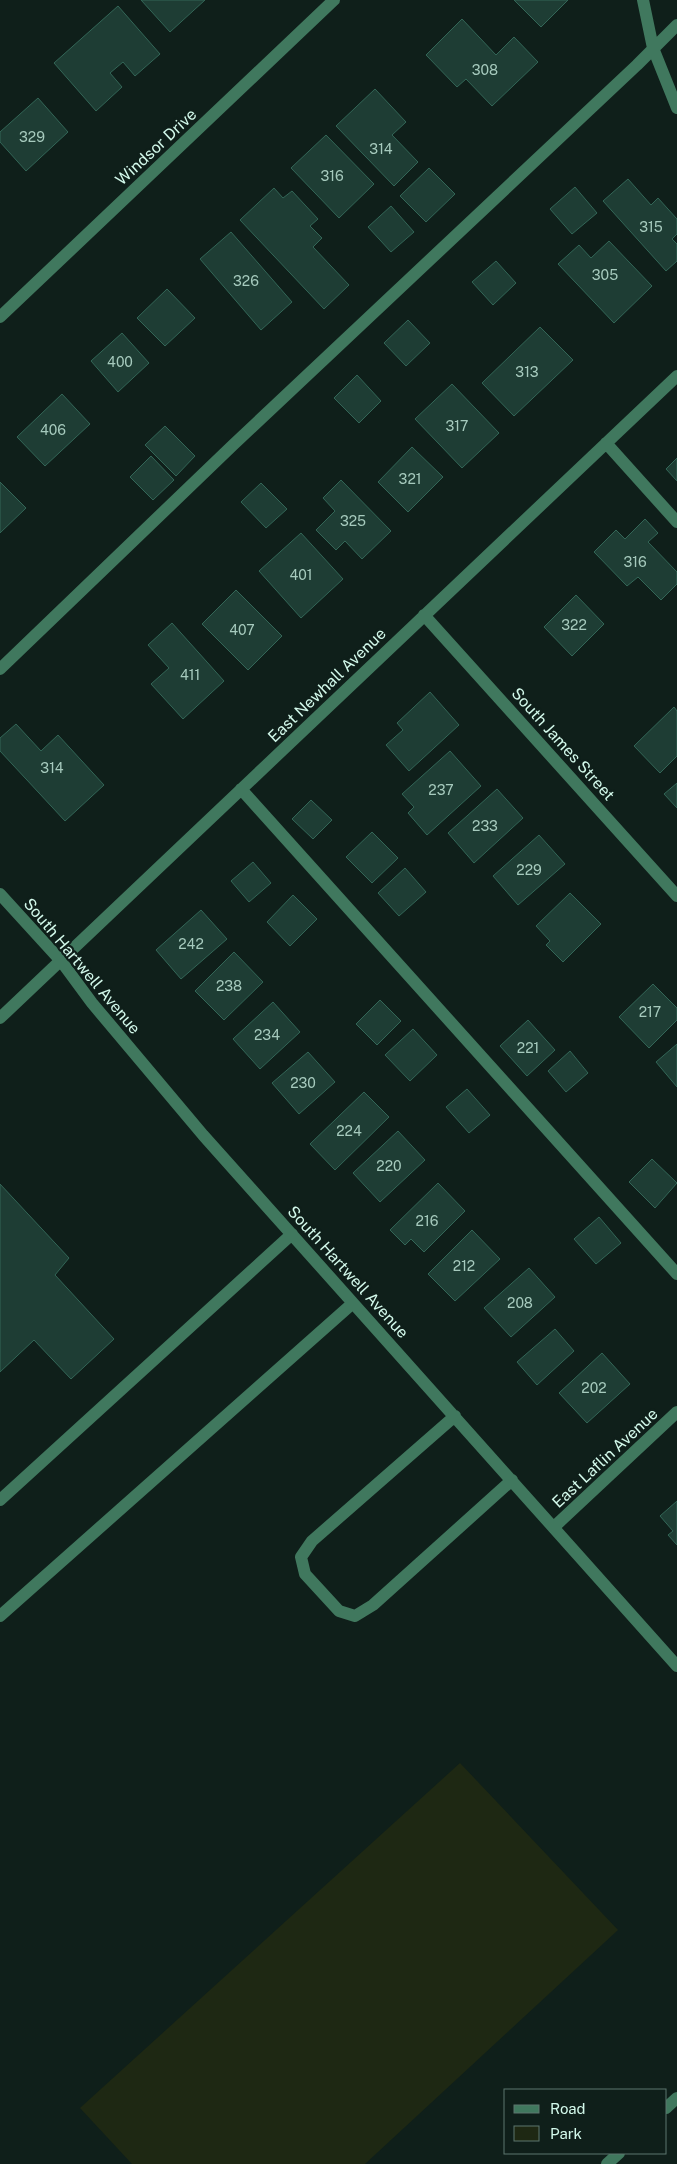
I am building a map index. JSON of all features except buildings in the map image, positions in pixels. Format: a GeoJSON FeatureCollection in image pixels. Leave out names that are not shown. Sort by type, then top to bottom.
{"type":"FeatureCollection","features":[{"type":"Feature","properties":{"kind":"street","name":"Windsor Drive"},"geometry":{"type":"LineString","coordinates":[[0,317],[334,0]]}},
{"type":"Feature","properties":{"kind":"street"},"geometry":{"type":"LineString","coordinates":[[643,0],[653,48],[677,108]]}},
{"type":"Feature","properties":{"kind":"street"},"geometry":{"type":"LineString","coordinates":[[0,669],[233,445],[393,297],[677,25]]}},
{"type":"Feature","properties":{"kind":"street","name":"East Newhall Avenue"},"geometry":{"type":"LineString","coordinates":[[0,1018],[677,376]]}},
{"type":"Feature","properties":{"kind":"street"},"geometry":{"type":"LineString","coordinates":[[606,443],[677,522]]}},
{"type":"Feature","properties":{"kind":"street","name":"South James Street"},"geometry":{"type":"LineString","coordinates":[[424,615],[454,646],[677,896]]}},
{"type":"Feature","properties":{"kind":"street"},"geometry":{"type":"LineString","coordinates":[[241,789],[677,1274]]}},
{"type":"Feature","properties":{"kind":"street","name":"South Hartwell Avenue"},"geometry":{"type":"LineString","coordinates":[[0,894],[61,961],[98,1011],[204,1135],[677,1666]]}},
{"type":"Feature","properties":{"kind":"street"},"geometry":{"type":"LineString","coordinates":[[0,1500],[292,1234]]}},
{"type":"Feature","properties":{"kind":"street"},"geometry":{"type":"LineString","coordinates":[[0,1616],[354,1303]]}},
{"type":"Feature","properties":{"kind":"street","name":"East Laflin Avenue"},"geometry":{"type":"LineString","coordinates":[[554,1527],[677,1412]]}},
{"type":"Feature","properties":{"kind":"street"},"geometry":{"type":"LineString","coordinates":[[455,1416],[312,1541],[301,1557],[305,1574],[339,1611],[355,1616],[374,1605],[512,1480]]}},
{"type":"Feature","properties":{"kind":"street"},"geometry":{"type":"LineString","coordinates":[[667,2107],[677,2098]]}},
{"type":"Feature","properties":{"kind":"street"},"geometry":{"type":"LineString","coordinates":[[607,2164],[618,2154]]}},
{"type":"Feature","properties":{"kind":"green space"},"geometry":{"type":"Polygon","coordinates":[[[460,1763],[618,1930],[365,2164],[132,2164],[80,2108],[460,1763]]]}}]}
